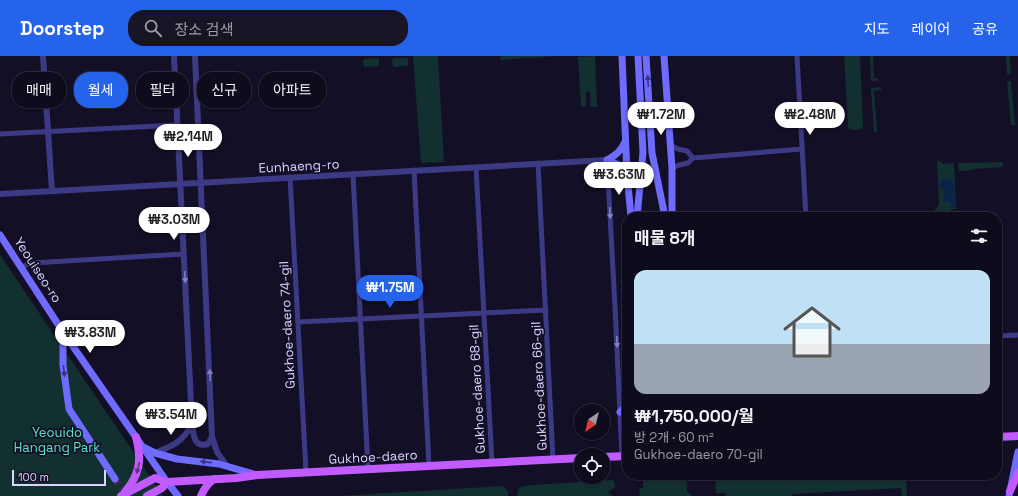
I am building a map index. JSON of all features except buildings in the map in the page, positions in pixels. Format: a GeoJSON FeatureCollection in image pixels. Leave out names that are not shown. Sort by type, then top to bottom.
{"type":"FeatureCollection","features":[{"type":"Feature","properties":{"kind":"main road"},"geometry":{"type":"LineString","coordinates":[[622,56],[627,174],[631,212]]}},
{"type":"Feature","properties":{"kind":"main road"},"geometry":{"type":"LineString","coordinates":[[637,212],[643,152],[638,56]]}},
{"type":"Feature","properties":{"kind":"main road"},"geometry":{"type":"LineString","coordinates":[[646,56],[652,153],[664,212]]}},
{"type":"Feature","properties":{"kind":"main road"},"geometry":{"type":"LineString","coordinates":[[663,56],[665,65],[672,168],[672,212]]}},
{"type":"Feature","properties":{"kind":"main road"},"geometry":{"type":"LineString","coordinates":[[607,160],[615,156],[621,150],[626,141]]}},
{"type":"Feature","properties":{"kind":"main road"},"geometry":{"type":"LineString","coordinates":[[607,160],[619,165],[627,174]]}},
{"type":"Feature","properties":{"kind":"main road","name":"Yeouiseo-ro"},"geometry":{"type":"LineString","coordinates":[[0,235],[63,332],[178,496]]}},
{"type":"Feature","properties":{"kind":"main road"},"geometry":{"type":"LineString","coordinates":[[63,332],[63,365],[69,409],[114,479]]}},
{"type":"Feature","properties":{"kind":"main road"},"geometry":{"type":"LineString","coordinates":[[1002,437],[1018,436]]}},
{"type":"Feature","properties":{"kind":"main road"},"geometry":{"type":"LineString","coordinates":[[122,496],[132,482],[138,468],[140,453],[136,437]]}},
{"type":"Feature","properties":{"kind":"main road"},"geometry":{"type":"LineString","coordinates":[[143,447],[155,453],[177,459],[219,464],[257,475]]}},
{"type":"Feature","properties":{"kind":"main road"},"geometry":{"type":"LineString","coordinates":[[1009,494],[1018,452]]}},
{"type":"Feature","properties":{"kind":"main road"},"geometry":{"type":"LineString","coordinates":[[610,457],[622,456]]}},
{"type":"Feature","properties":{"kind":"main road","name":"Gukhoe-daero"},"geometry":{"type":"LineString","coordinates":[[122,496],[155,478],[167,482],[306,472],[574,458]]}},
{"type":"Feature","properties":{"kind":"main road"},"geometry":{"type":"LineString","coordinates":[[1009,494],[1018,473]]}},
{"type":"Feature","properties":{"kind":"main road"},"geometry":{"type":"LineString","coordinates":[[201,496],[205,488],[214,479]]}},
{"type":"Feature","properties":{"kind":"main road"},"geometry":{"type":"LineString","coordinates":[[147,496],[162,488],[167,482]]}},
{"type":"Feature","properties":{"kind":"street"},"geometry":{"type":"LineString","coordinates":[[43,56],[52,191]]}},
{"type":"Feature","properties":{"kind":"street"},"geometry":{"type":"LineString","coordinates":[[174,56],[192,424],[194,437],[199,444],[208,444],[212,437]]}},
{"type":"Feature","properties":{"kind":"street"},"geometry":{"type":"LineString","coordinates":[[195,56],[212,437],[217,452],[227,466]]}},
{"type":"Feature","properties":{"kind":"street"},"geometry":{"type":"LineString","coordinates":[[797,56],[806,212]]}},
{"type":"Feature","properties":{"kind":"street"},"geometry":{"type":"LineString","coordinates":[[0,134],[177,125]]}},
{"type":"Feature","properties":{"kind":"street"},"geometry":{"type":"LineString","coordinates":[[178,145],[182,148],[188,149],[199,143]]}},
{"type":"Feature","properties":{"kind":"street"},"geometry":{"type":"LineString","coordinates":[[670,145],[687,151],[695,158]]}},
{"type":"Feature","properties":{"kind":"street"},"geometry":{"type":"LineString","coordinates":[[672,168],[679,164],[688,163],[695,158],[802,149]]}},
{"type":"Feature","properties":{"kind":"street"},"geometry":{"type":"LineString","coordinates":[[607,160],[622,434]]}},
{"type":"Feature","properties":{"kind":"street","name":"Eunhaeng-ro"},"geometry":{"type":"LineString","coordinates":[[0,194],[607,160]]}},
{"type":"Feature","properties":{"kind":"street","name":"Gukhoe-daero 66-gil"},"geometry":{"type":"LineString","coordinates":[[538,163],[553,460]]}},
{"type":"Feature","properties":{"kind":"street","name":"Gukhoe-daero 68-gil"},"geometry":{"type":"LineString","coordinates":[[476,167],[492,463]]}},
{"type":"Feature","properties":{"kind":"street"},"geometry":{"type":"LineString","coordinates":[[414,170],[429,466]]}},
{"type":"Feature","properties":{"kind":"street"},"geometry":{"type":"LineString","coordinates":[[353,174],[368,469]]}},
{"type":"Feature","properties":{"kind":"street","name":"Gukhoe-daero 74-gil"},"geometry":{"type":"LineString","coordinates":[[290,177],[306,472]]}},
{"type":"Feature","properties":{"kind":"street"},"geometry":{"type":"LineString","coordinates":[[0,199],[7,193]]}},
{"type":"Feature","properties":{"kind":"street"},"geometry":{"type":"LineString","coordinates":[[182,225],[183,217],[190,212],[195,213],[202,222]]}},
{"type":"Feature","properties":{"kind":"street"},"geometry":{"type":"LineString","coordinates":[[21,267],[32,263],[184,254]]}},
{"type":"Feature","properties":{"kind":"street","name":"Gukhoe-daero 66-gil"},"geometry":{"type":"LineString","coordinates":[[484,313],[546,310]]}},
{"type":"Feature","properties":{"kind":"street","name":"Gukhoe-daero 68-gil"},"geometry":{"type":"LineString","coordinates":[[298,322],[484,313]]}},
{"type":"Feature","properties":{"kind":"street"},"geometry":{"type":"LineString","coordinates":[[1002,336],[1018,335]]}},
{"type":"Feature","properties":{"kind":"street"},"geometry":{"type":"LineString","coordinates":[[155,453],[173,446],[181,440],[188,432],[192,424]]}},
{"type":"Feature","properties":{"kind":"green space"},"geometry":{"type":"Polygon","coordinates":[[[413,56],[438,56],[444,162],[421,163],[413,56]]]}},
{"type":"Feature","properties":{"kind":"green space"},"geometry":{"type":"Polygon","coordinates":[[[500,56],[558,56],[501,60],[500,56]]]}},
{"type":"Feature","properties":{"kind":"green space"},"geometry":{"type":"Polygon","coordinates":[[[595,56],[597,107],[591,107],[590,91],[586,92],[586,106],[581,107],[578,57],[595,56]]]}},
{"type":"Feature","properties":{"kind":"green space"},"geometry":{"type":"Polygon","coordinates":[[[844,56],[860,56],[863,128],[858,130],[851,130],[848,128],[844,56]]]}},
{"type":"Feature","properties":{"kind":"green space"},"geometry":{"type":"Polygon","coordinates":[[[870,56],[873,56],[874,78],[878,78],[878,81],[871,81],[870,56]]]}},
{"type":"Feature","properties":{"kind":"green space"},"geometry":{"type":"Polygon","coordinates":[[[1006,56],[1010,56],[1011,74],[1007,74],[1006,56]]]}},
{"type":"Feature","properties":{"kind":"green space"},"geometry":{"type":"Polygon","coordinates":[[[379,59],[379,66],[364,67],[363,60],[379,59]]]}},
{"type":"Feature","properties":{"kind":"green space"},"geometry":{"type":"Polygon","coordinates":[[[392,59],[408,59],[408,66],[393,67],[392,59]]]}},
{"type":"Feature","properties":{"kind":"green space"},"geometry":{"type":"Polygon","coordinates":[[[1007,81],[1011,81],[1015,125],[1011,125],[1007,81]]]}},
{"type":"Feature","properties":{"kind":"green space"},"geometry":{"type":"Polygon","coordinates":[[[881,87],[881,90],[874,91],[877,132],[874,132],[871,88],[881,87]]]}},
{"type":"Feature","properties":{"kind":"green space"},"geometry":{"type":"Polygon","coordinates":[[[937,160],[944,164],[954,163],[956,209],[951,209],[951,212],[933,212],[939,205],[937,160]]]}},
{"type":"Feature","properties":{"kind":"green space"},"geometry":{"type":"Polygon","coordinates":[[[1003,162],[1003,167],[959,171],[958,163],[1003,162]]]}},
{"type":"Feature","properties":{"kind":"green space","name":"Yeouido Hangang Park"},"geometry":{"type":"Polygon","coordinates":[[[0,255],[163,496],[0,496],[0,255]]]}},
{"type":"Feature","properties":{"kind":"green space"},"geometry":{"type":"Polygon","coordinates":[[[610,480],[613,480],[615,483],[615,488],[610,490],[608,493],[613,496],[517,496],[518,490],[521,487],[532,485],[574,482],[574,484],[610,484],[610,480]]]}},
{"type":"Feature","properties":{"kind":"green space"},"geometry":{"type":"Polygon","coordinates":[[[645,480],[686,480],[687,492],[691,494],[691,496],[640,496],[639,489],[643,488],[643,482],[645,480]]]}},
{"type":"Feature","properties":{"kind":"green space"},"geometry":{"type":"Polygon","coordinates":[[[715,480],[906,480],[907,496],[902,496],[901,488],[793,494],[792,496],[726,496],[726,493],[716,493],[715,480]]]}},
{"type":"Feature","properties":{"kind":"green space"},"geometry":{"type":"Polygon","coordinates":[[[503,486],[508,491],[508,496],[338,496],[503,486]]]}},
{"type":"Feature","properties":{"kind":"water"},"geometry":{"type":"Polygon","coordinates":[[[942,179],[953,180],[956,207],[951,208],[950,202],[943,202],[943,198],[946,193],[940,185],[942,179]]]}},
{"type":"Feature","properties":{"kind":"tunnel"},"geometry":{"type":"LineString","coordinates":[[115,479],[126,496]]}}]}
